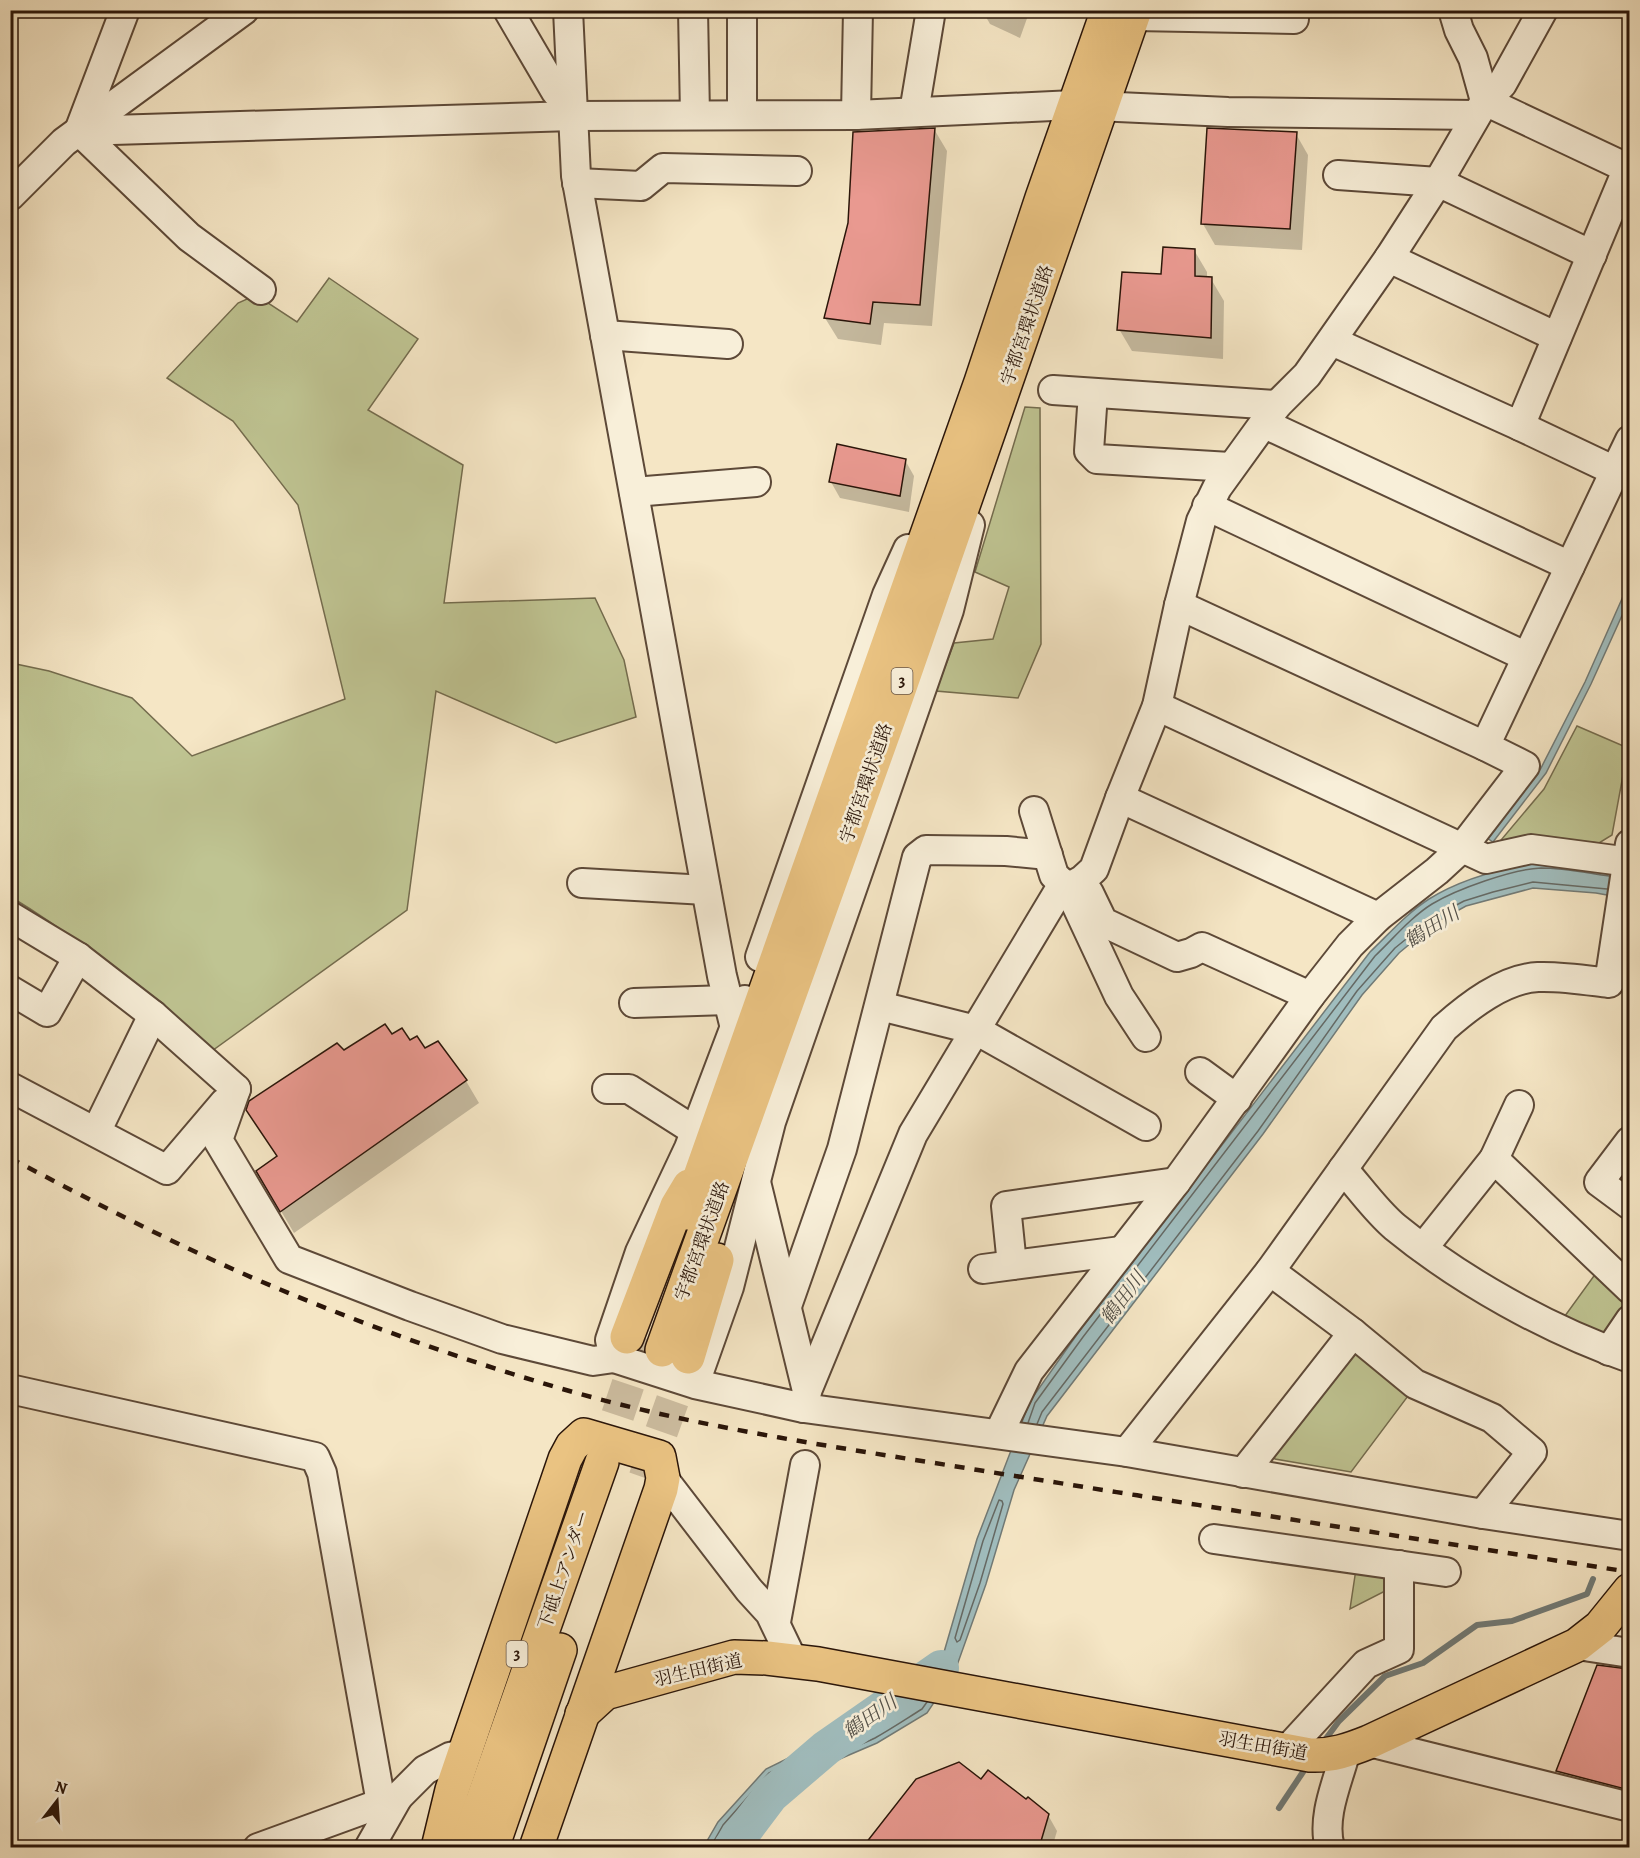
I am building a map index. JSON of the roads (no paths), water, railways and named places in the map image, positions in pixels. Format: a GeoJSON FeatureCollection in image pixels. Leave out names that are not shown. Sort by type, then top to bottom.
{"type":"FeatureCollection","features":[{"type":"Feature","properties":{"kind":"main road","name":"宇都宮環状道路"},"geometry":{"type":"LineString","coordinates":[[655,1354],[711,1150],[815,930],[993,386],[1089,106],[1126,12]]}},
{"type":"Feature","properties":{"kind":"main road","name":"3"},"geometry":{"type":"LineString","coordinates":[[655,1354],[727,1226],[711,1150]]}},
{"type":"Feature","properties":{"kind":"main road"},"geometry":{"type":"LineString","coordinates":[[438,1848],[464,1754],[565,1459],[572,1446],[584,1435],[659,1457],[623,1469]]}},
{"type":"Feature","properties":{"kind":"main road","name":"3"},"geometry":{"type":"LineString","coordinates":[[444,1848],[623,1469]]}},
{"type":"Feature","properties":{"kind":"main road"},"geometry":{"type":"LineString","coordinates":[[536,1848],[661,1489],[623,1469]]}},
{"type":"Feature","properties":{"kind":"main road"},"geometry":{"type":"LineString","coordinates":[[513,1848],[623,1469]]}},
{"type":"Feature","properties":{"kind":"main road","name":"下砥上アンダー"},"geometry":{"type":"LineString","coordinates":[[466,1848],[623,1469]]}},
{"type":"Feature","properties":{"kind":"main road","name":"下砥上アンダー"},"geometry":{"type":"LineString","coordinates":[[492,1848],[623,1469]]}},
{"type":"Feature","properties":{"kind":"main road","name":"羽生田街道"},"geometry":{"type":"LineString","coordinates":[[582,1714],[605,1693],[734,1657],[793,1661],[1286,1751],[1328,1756],[1358,1747],[1578,1645],[1611,1616],[1629,1590]]}},
{"type":"Feature","properties":{"kind":"street"},"geometry":{"type":"LineString","coordinates":[[79,131],[125,10]]}},
{"type":"Feature","properties":{"kind":"street"},"geometry":{"type":"LineString","coordinates":[[10,196],[64,142],[244,10]]}},
{"type":"Feature","properties":{"kind":"street"},"geometry":{"type":"LineString","coordinates":[[508,10],[556,92],[572,109]]}},
{"type":"Feature","properties":{"kind":"street"},"geometry":{"type":"LineString","coordinates":[[568,10],[577,183],[722,976],[735,1028]]}},
{"type":"Feature","properties":{"kind":"street"},"geometry":{"type":"LineString","coordinates":[[693,10],[695,115]]}},
{"type":"Feature","properties":{"kind":"street"},"geometry":{"type":"LineString","coordinates":[[742,10],[742,115]]}},
{"type":"Feature","properties":{"kind":"street"},"geometry":{"type":"LineString","coordinates":[[856,115],[858,10]]}},
{"type":"Feature","properties":{"kind":"street"},"geometry":{"type":"LineString","coordinates":[[914,112],[931,10]]}},
{"type":"Feature","properties":{"kind":"street"},"geometry":{"type":"LineString","coordinates":[[1453,10],[1459,30],[1473,58],[1481,108]]}},
{"type":"Feature","properties":{"kind":"street"},"geometry":{"type":"LineString","coordinates":[[1126,12],[1294,19]]}},
{"type":"Feature","properties":{"kind":"street"},"geometry":{"type":"LineString","coordinates":[[805,1399],[914,1134],[1057,894],[1082,880],[1094,869],[1157,706],[1179,605],[1207,506],[1230,467],[1271,415],[1307,375],[1389,258],[1438,182],[1481,108],[1502,84],[1530,17]]}},
{"type":"Feature","properties":{"kind":"street"},"geometry":{"type":"LineString","coordinates":[[79,131],[572,109],[695,115],[856,115],[1089,106],[1228,112],[1481,108],[1628,166],[1520,426]]}},
{"type":"Feature","properties":{"kind":"street"},"geometry":{"type":"LineString","coordinates":[[79,131],[189,237],[261,290]]}},
{"type":"Feature","properties":{"kind":"street"},"geometry":{"type":"LineString","coordinates":[[577,183],[641,186],[663,168],[797,171]]}},
{"type":"Feature","properties":{"kind":"street"},"geometry":{"type":"LineString","coordinates":[[1338,174],[1438,182],[1592,255]]}},
{"type":"Feature","properties":{"kind":"street"},"geometry":{"type":"LineString","coordinates":[[1389,258],[1557,337]]}},
{"type":"Feature","properties":{"kind":"street"},"geometry":{"type":"LineString","coordinates":[[605,335],[728,344]]}},
{"type":"Feature","properties":{"kind":"street"},"geometry":{"type":"LineString","coordinates":[[1332,341],[1622,474]]}},
{"type":"Feature","properties":{"kind":"street"},"geometry":{"type":"LineString","coordinates":[[607,1089],[629,1089],[711,1150],[735,1028],[887,595],[993,386]]}},
{"type":"Feature","properties":{"kind":"street"},"geometry":{"type":"LineString","coordinates":[[655,1354],[729,1287],[771,1122],[948,610],[993,386]]}},
{"type":"Feature","properties":{"kind":"street"},"geometry":{"type":"LineString","coordinates":[[1053,390],[1271,415],[1570,566]]}},
{"type":"Feature","properties":{"kind":"street"},"geometry":{"type":"LineString","coordinates":[[1092,393],[1089,451],[1097,459],[1230,467]]}},
{"type":"Feature","properties":{"kind":"street"},"geometry":{"type":"LineString","coordinates":[[1485,746],[1570,566],[1622,474],[1629,440]]}},
{"type":"Feature","properties":{"kind":"street"},"geometry":{"type":"LineString","coordinates":[[634,492],[756,482]]}},
{"type":"Feature","properties":{"kind":"street"},"geometry":{"type":"LineString","coordinates":[[1207,506],[1527,657]]}},
{"type":"Feature","properties":{"kind":"street"},"geometry":{"type":"LineString","coordinates":[[1004,1434],[1029,1371],[1176,1182],[1310,996],[1350,945],[1378,917],[1437,871],[1462,848],[1525,766],[1179,605]]}},
{"type":"Feature","properties":{"kind":"street"},"geometry":{"type":"LineString","coordinates":[[1127,1452],[1270,1271],[1444,1028],[1469,1006],[1501,987],[1536,977],[1619,984],[1617,915],[1627,859],[1531,849],[1486,859],[1157,706]]}},
{"type":"Feature","properties":{"kind":"street"},"geometry":{"type":"LineString","coordinates":[[1120,798],[1378,917]]}},
{"type":"Feature","properties":{"kind":"street"},"geometry":{"type":"LineString","coordinates":[[1034,811],[1054,875],[1060,882],[1089,893],[1103,922],[1177,957],[1202,947],[1310,996]]}},
{"type":"Feature","properties":{"kind":"street"},"geometry":{"type":"LineString","coordinates":[[787,1306],[843,1149],[917,857],[926,850],[1006,851],[1048,855]]}},
{"type":"Feature","properties":{"kind":"street"},"geometry":{"type":"LineString","coordinates":[[582,883],[706,890]]}},
{"type":"Feature","properties":{"kind":"street"},"geometry":{"type":"LineString","coordinates":[[1068,886],[1119,996],[1146,1037]]}},
{"type":"Feature","properties":{"kind":"street"},"geometry":{"type":"LineString","coordinates":[[10,916],[78,957],[153,1015],[236,1089]]}},
{"type":"Feature","properties":{"kind":"street"},"geometry":{"type":"LineString","coordinates":[[10,990],[47,1012],[78,957]]}},
{"type":"Feature","properties":{"kind":"street"},"geometry":{"type":"LineString","coordinates":[[634,1003],[728,1000]]}},
{"type":"Feature","properties":{"kind":"street"},"geometry":{"type":"LineString","coordinates":[[880,1006],[976,1030],[1146,1126]]}},
{"type":"Feature","properties":{"kind":"street"},"geometry":{"type":"LineString","coordinates":[[96,1132],[153,1015]]}},
{"type":"Feature","properties":{"kind":"street"},"geometry":{"type":"LineString","coordinates":[[1200,1072],[1237,1099]]}},
{"type":"Feature","properties":{"kind":"street"},"geometry":{"type":"LineString","coordinates":[[10,1087],[167,1170],[236,1089]]}},
{"type":"Feature","properties":{"kind":"street"},"geometry":{"type":"LineString","coordinates":[[236,1089],[218,1140],[288,1259],[502,1339],[593,1361],[655,1354],[805,1399],[1483,1514],[1629,1536]]}},
{"type":"Feature","properties":{"kind":"street"},"geometry":{"type":"LineString","coordinates":[[1423,1248],[1494,1159],[1519,1105]]}},
{"type":"Feature","properties":{"kind":"street"},"geometry":{"type":"LineString","coordinates":[[1629,1141],[1599,1182],[1629,1205]]}},
{"type":"Feature","properties":{"kind":"street"},"geometry":{"type":"LineString","coordinates":[[1494,1159],[1629,1288]]}},
{"type":"Feature","properties":{"kind":"street"},"geometry":{"type":"LineString","coordinates":[[1343,1169],[1393,1225],[1486,1290],[1523,1310],[1619,1355],[1629,1320]]}},
{"type":"Feature","properties":{"kind":"street"},"geometry":{"type":"LineString","coordinates":[[756,1182],[787,1306],[805,1399]]}},
{"type":"Feature","properties":{"kind":"street"},"geometry":{"type":"LineString","coordinates":[[1012,1265],[1006,1206],[1176,1182]]}},
{"type":"Feature","properties":{"kind":"street"},"geometry":{"type":"LineString","coordinates":[[983,1269],[1121,1251]]}},
{"type":"Feature","properties":{"kind":"street"},"geometry":{"type":"LineString","coordinates":[[1270,1271],[1353,1333],[1414,1384],[1492,1418],[1532,1452],[1483,1514]]}},
{"type":"Feature","properties":{"kind":"street"},"geometry":{"type":"LineString","coordinates":[[1243,1473],[1353,1333]]}},
{"type":"Feature","properties":{"kind":"street"},"geometry":{"type":"LineString","coordinates":[[10,1389],[315,1457],[322,1473],[390,1800],[369,1848]]}},
{"type":"Feature","properties":{"kind":"street"},"geometry":{"type":"LineString","coordinates":[[776,1622],[805,1465]]}},
{"type":"Feature","properties":{"kind":"street"},"geometry":{"type":"LineString","coordinates":[[623,1469],[776,1622],[793,1661]]}},
{"type":"Feature","properties":{"kind":"street"},"geometry":{"type":"LineString","coordinates":[[1214,1539],[1446,1572]]}},
{"type":"Feature","properties":{"kind":"street"},"geometry":{"type":"LineString","coordinates":[[1286,1751],[1366,1664],[1399,1649],[1399,1564]]}},
{"type":"Feature","properties":{"kind":"street"},"geometry":{"type":"LineString","coordinates":[[1578,1645],[1629,1653]]}},
{"type":"Feature","properties":{"kind":"street"},"geometry":{"type":"LineString","coordinates":[[1329,1848],[1326,1836],[1329,1815],[1358,1747],[1629,1807]]}},
{"type":"Feature","properties":{"kind":"street"},"geometry":{"type":"LineString","coordinates":[[258,1848],[390,1800],[425,1770],[450,1757],[464,1754]]}},
{"type":"Feature","properties":{"kind":"water"},"geometry":{"type":"Polygon","coordinates":[[[1629,583],[1629,600],[1591,684],[1546,773],[1493,842],[1487,838],[1541,768],[1585,682],[1629,583]]]}},
{"type":"Feature","properties":{"kind":"water"},"geometry":{"type":"Polygon","coordinates":[[[1540,862],[1629,874],[1629,899],[1596,893],[1533,888],[1466,906],[1435,923],[1399,953],[1362,995],[1263,1134],[1047,1416],[1014,1490],[986,1584],[955,1671],[927,1713],[877,1743],[835,1761],[792,1788],[746,1821],[727,1847],[703,1848],[718,1822],[766,1769],[811,1747],[878,1720],[942,1659],[977,1539],[1030,1401],[1078,1333],[1370,952],[1413,911],[1441,892],[1483,875],[1540,862]]]}},
{"type":"Feature","properties":{"kind":"waterway"},"geometry":{"type":"LineString","coordinates":[[1322,1744],[1339,1721],[1385,1676],[1423,1663],[1477,1625],[1512,1621],[1587,1594],[1593,1579]]}},
{"type":"Feature","properties":{"kind":"waterway","name":"鶴田川"},"geometry":{"type":"LineString","coordinates":[[731,1848],[771,1795],[826,1748],[941,1668]]}},
{"type":"Feature","properties":{"kind":"waterway"},"geometry":{"type":"LineString","coordinates":[[1279,1808],[1303,1772]]}},
{"type":"Feature","properties":{"kind":"tunnel"},"geometry":{"type":"LineString","coordinates":[[602,1462],[644,1337]]}},
{"type":"Feature","properties":{"kind":"tunnel"},"geometry":{"type":"LineString","coordinates":[[645,1478],[688,1357]]}},
{"type":"Feature","properties":{"kind":"railway"},"geometry":{"type":"LineString","coordinates":[[10,1158],[161,1235],[288,1293],[430,1347],[503,1371],[647,1411],[757,1434],[1630,1572]]}}]}
